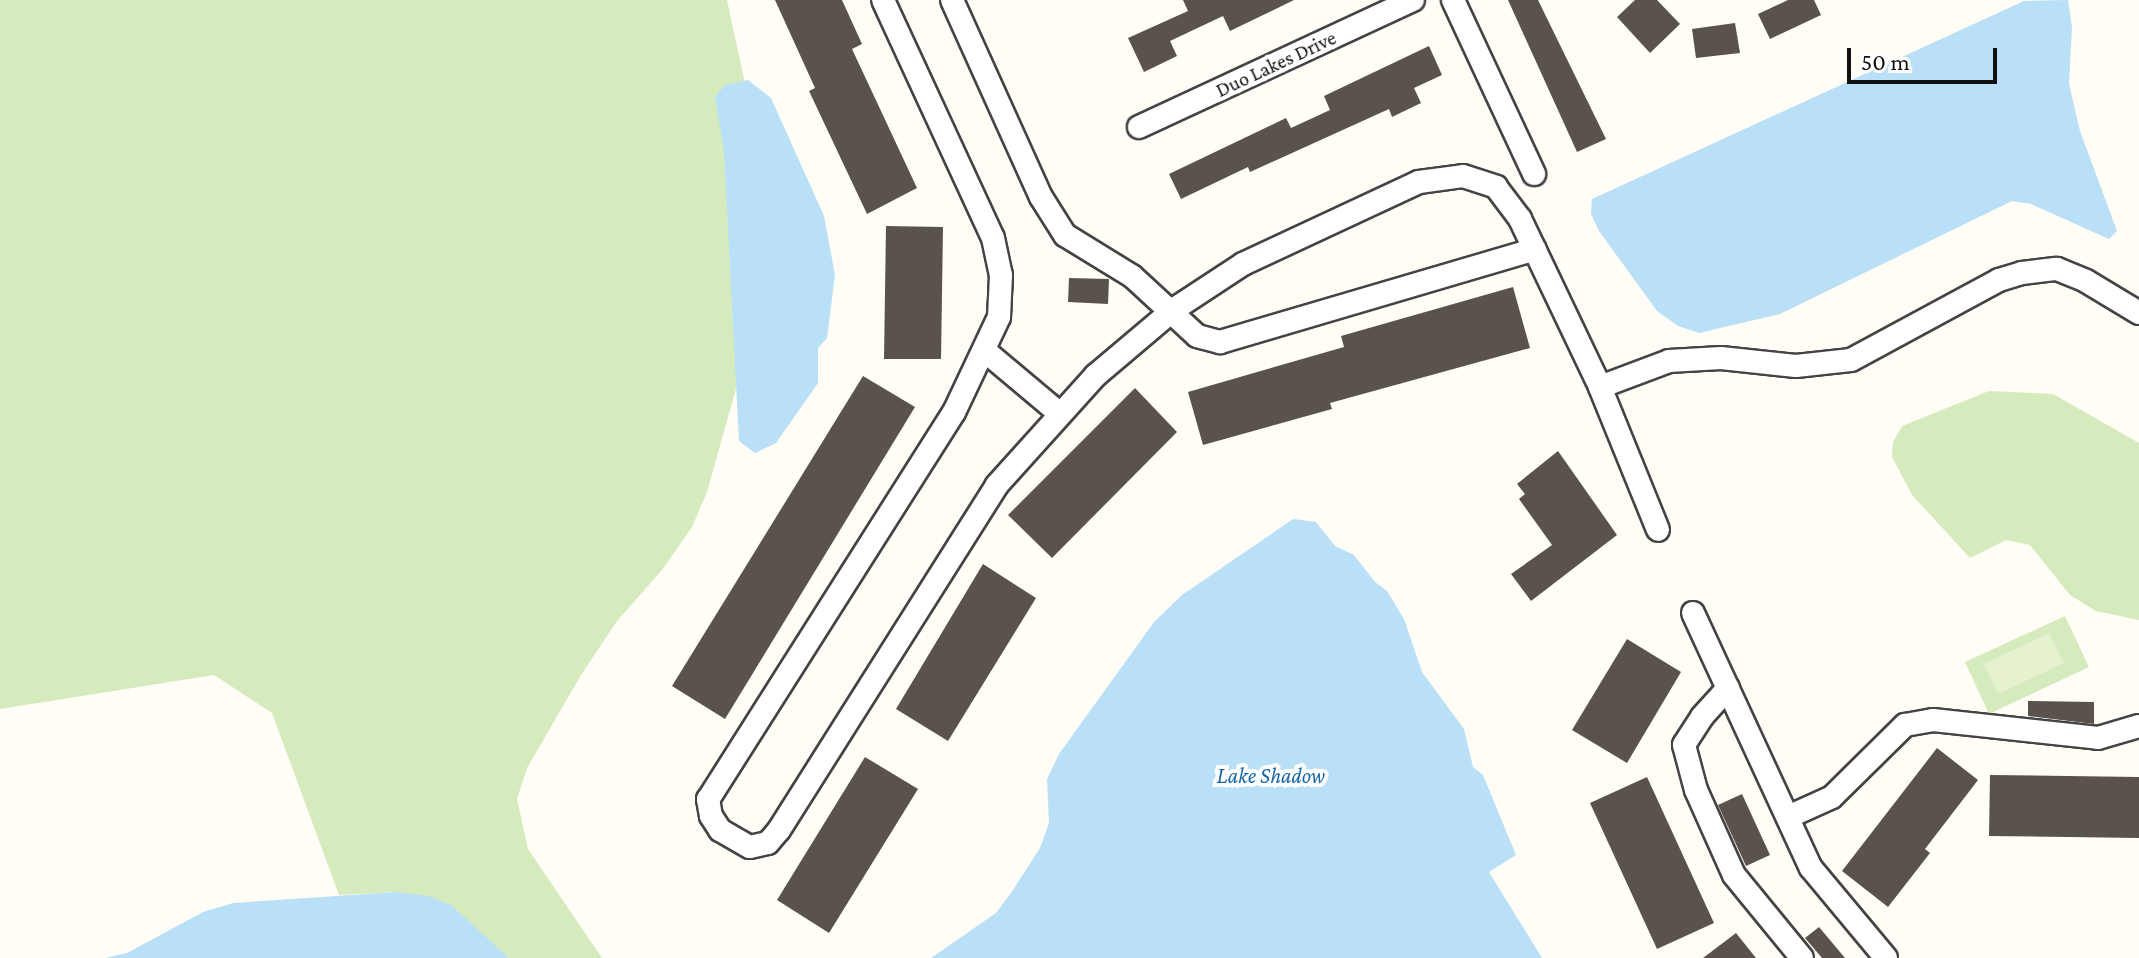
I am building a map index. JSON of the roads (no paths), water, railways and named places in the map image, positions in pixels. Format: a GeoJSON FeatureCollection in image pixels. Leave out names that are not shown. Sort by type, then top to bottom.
{"type":"FeatureCollection","features":[{"type":"Feature","properties":{"kind":"street"},"geometry":{"type":"LineString","coordinates":[[883,0],[993,238],[1001,275],[999,317],[954,412],[708,799],[711,816],[720,830],[750,847],[768,843],[779,830],[997,485],[1095,376],[1173,310],[1243,264],[1419,182],[1463,176],[1496,187],[1520,219],[1600,387],[1658,530]]}},
{"type":"Feature","properties":{"kind":"street"},"geometry":{"type":"LineString","coordinates":[[952,0],[1041,197],[1065,235],[1132,276],[1173,310],[1197,336],[1220,342],[1535,249]]}},
{"type":"Feature","properties":{"kind":"street","name":"Duo Lakes Drive"},"geometry":{"type":"LineString","coordinates":[[1139,127],[1413,0]]}},
{"type":"Feature","properties":{"kind":"street"},"geometry":{"type":"LineString","coordinates":[[1453,0],[1534,174]]}},
{"type":"Feature","properties":{"kind":"street"},"geometry":{"type":"LineString","coordinates":[[1600,387],[1669,361],[1721,358],[1796,366],[1851,360],[1999,280],[2022,273],[2057,269],[2086,281],[2139,313]]}},
{"type":"Feature","properties":{"kind":"street"},"geometry":{"type":"LineString","coordinates":[[985,351],[1059,413]]}},
{"type":"Feature","properties":{"kind":"street"},"geometry":{"type":"LineString","coordinates":[[1693,613],[1811,868],[1886,958]]}},
{"type":"Feature","properties":{"kind":"street"},"geometry":{"type":"LineString","coordinates":[[1728,688],[1702,717],[1684,745],[1696,790],[1734,875],[1802,958]]}},
{"type":"Feature","properties":{"kind":"street"},"geometry":{"type":"LineString","coordinates":[[1788,817],[1832,797],[1905,725],[1933,720],[2098,738],[2139,726]]}},
{"type":"Feature","properties":{"kind":"water"},"geometry":{"type":"Polygon","coordinates":[[[2068,0],[2072,27],[2069,84],[2080,131],[2117,231],[2109,239],[2031,204],[2012,201],[1780,314],[1699,333],[1678,326],[1657,311],[1599,231],[1591,214],[1592,199],[2024,1],[2068,0]]]}},
{"type":"Feature","properties":{"kind":"water"},"geometry":{"type":"Polygon","coordinates":[[[748,80],[771,98],[824,216],[835,275],[827,338],[818,348],[818,383],[776,443],[755,453],[739,441],[724,151],[715,97],[725,85],[748,80]]]}},
{"type":"Feature","properties":{"kind":"water","name":"Lake Shadow"},"geometry":{"type":"Polygon","coordinates":[[[1293,519],[1316,522],[1335,546],[1354,555],[1375,582],[1387,591],[1404,619],[1422,672],[1464,729],[1473,767],[1483,775],[1516,855],[1489,872],[1542,958],[931,958],[996,913],[1013,890],[1040,848],[1049,823],[1047,779],[1059,754],[1154,622],[1182,595],[1293,519]]]}},
{"type":"Feature","properties":{"kind":"water"},"geometry":{"type":"Polygon","coordinates":[[[396,892],[428,896],[451,905],[509,958],[105,958],[127,953],[203,912],[233,903],[396,892]]]}}]}
